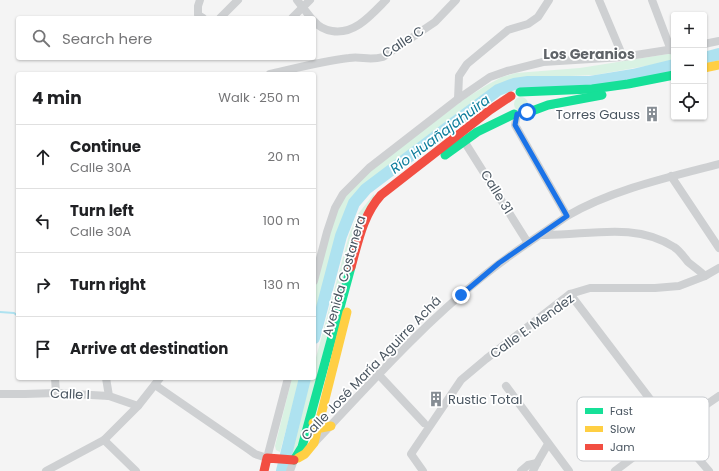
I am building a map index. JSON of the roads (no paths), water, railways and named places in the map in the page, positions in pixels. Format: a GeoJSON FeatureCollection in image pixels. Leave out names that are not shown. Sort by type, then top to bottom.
{"type":"FeatureCollection","features":[{"type":"Feature","properties":{"kind":"main road"},"geometry":{"type":"LineString","coordinates":[[707,67],[719,65]]}},
{"type":"Feature","properties":{"kind":"main road"},"geometry":{"type":"LineString","coordinates":[[707,75],[719,73]]}},
{"type":"Feature","properties":{"kind":"main road"},"geometry":{"type":"LineString","coordinates":[[520,92],[526,94],[530,101],[529,109],[518,114],[509,108],[508,105],[511,96],[520,92],[592,89],[628,84],[671,75]]}},
{"type":"Feature","properties":{"kind":"main road","name":"Avenida Costanera"},"geometry":{"type":"LineString","coordinates":[[314,443],[364,247],[375,213],[384,202],[477,132],[518,114],[548,105],[671,83]]}},
{"type":"Feature","properties":{"kind":"main road","name":"Avenida Costanera"},"geometry":{"type":"LineString","coordinates":[[264,471],[281,459],[302,448],[360,232],[371,206],[386,190],[490,110],[511,96]]}},
{"type":"Feature","properties":{"kind":"main road"},"geometry":{"type":"LineString","coordinates":[[309,420],[318,428],[322,429],[331,426]]}},
{"type":"Feature","properties":{"kind":"main road","name":"Calle José María Aguirre Achá"},"geometry":{"type":"LineString","coordinates":[[281,459],[306,454],[314,443]]}},
{"type":"Feature","properties":{"kind":"main road","name":"Avenida Costanera"},"geometry":{"type":"LineString","coordinates":[[272,471],[281,459]]}},
{"type":"Feature","properties":{"kind":"street"},"geometry":{"type":"LineString","coordinates":[[200,0],[198,6],[198,15],[200,16]]}},
{"type":"Feature","properties":{"kind":"street"},"geometry":{"type":"LineString","coordinates":[[222,16],[238,0]]}},
{"type":"Feature","properties":{"kind":"street"},"geometry":{"type":"LineString","coordinates":[[297,0],[309,16]]}},
{"type":"Feature","properties":{"kind":"street"},"geometry":{"type":"LineString","coordinates":[[294,16],[310,0]]}},
{"type":"Feature","properties":{"kind":"street"},"geometry":{"type":"LineString","coordinates":[[316,24],[318,26],[328,30],[340,33],[355,28],[386,0]]}},
{"type":"Feature","properties":{"kind":"street","name":"Calle C"},"geometry":{"type":"LineString","coordinates":[[278,72],[351,58],[373,60],[383,57],[435,22],[456,0]]}},
{"type":"Feature","properties":{"kind":"street"},"geometry":{"type":"LineString","coordinates":[[458,98],[459,76],[467,64],[508,30],[528,24],[538,17],[550,0]]}},
{"type":"Feature","properties":{"kind":"street"},"geometry":{"type":"LineString","coordinates":[[599,0],[624,57]]}},
{"type":"Feature","properties":{"kind":"street"},"geometry":{"type":"LineString","coordinates":[[652,0],[672,48]]}},
{"type":"Feature","properties":{"kind":"street"},"geometry":{"type":"LineString","coordinates":[[707,43],[719,41]]}},
{"type":"Feature","properties":{"kind":"street"},"geometry":{"type":"LineString","coordinates":[[316,273],[335,208],[343,194],[369,168],[458,98],[490,77],[507,71],[544,62],[624,57],[671,50]]}},
{"type":"Feature","properties":{"kind":"street"},"geometry":{"type":"LineString","coordinates":[[518,114],[515,125],[567,216]]}},
{"type":"Feature","properties":{"kind":"street","name":"Calle 31"},"geometry":{"type":"LineString","coordinates":[[464,141],[528,244]]}},
{"type":"Feature","properties":{"kind":"street","name":"Calle José María Aguirre Achá"},"geometry":{"type":"LineString","coordinates":[[314,443],[441,313],[480,278],[567,216],[577,210],[610,196],[672,176],[719,164]]}},
{"type":"Feature","properties":{"kind":"street"},"geometry":{"type":"LineString","coordinates":[[672,176],[719,248]]}},
{"type":"Feature","properties":{"kind":"street"},"geometry":{"type":"LineString","coordinates":[[542,235],[562,235],[607,231],[635,232],[656,238],[675,247],[689,263],[705,276]]}},
{"type":"Feature","properties":{"kind":"street","name":"Calle E. Mendez"},"geometry":{"type":"LineString","coordinates":[[422,471],[411,454],[461,380],[570,294],[590,288],[655,288],[679,286],[705,276],[719,268]]}},
{"type":"Feature","properties":{"kind":"street"},"geometry":{"type":"LineString","coordinates":[[570,294],[648,397]]}},
{"type":"Feature","properties":{"kind":"street"},"geometry":{"type":"LineString","coordinates":[[379,375],[424,423]]}},
{"type":"Feature","properties":{"kind":"street"},"geometry":{"type":"LineString","coordinates":[[55,380],[56,393]]}},
{"type":"Feature","properties":{"kind":"street"},"geometry":{"type":"LineString","coordinates":[[106,380],[109,396]]}},
{"type":"Feature","properties":{"kind":"street"},"geometry":{"type":"LineString","coordinates":[[46,471],[104,440],[138,406],[159,380]]}},
{"type":"Feature","properties":{"kind":"street"},"geometry":{"type":"LineString","coordinates":[[288,380],[281,459],[290,471]]}},
{"type":"Feature","properties":{"kind":"street"},"geometry":{"type":"LineString","coordinates":[[155,385],[255,454],[281,459]]}},
{"type":"Feature","properties":{"kind":"street"},"geometry":{"type":"LineString","coordinates":[[506,386],[569,471]]}},
{"type":"Feature","properties":{"kind":"street","name":"Calle I"},"geometry":{"type":"LineString","coordinates":[[0,394],[56,393],[109,396],[138,406]]}},
{"type":"Feature","properties":{"kind":"street"},"geometry":{"type":"LineString","coordinates":[[709,403],[719,396]]}},
{"type":"Feature","properties":{"kind":"street"},"geometry":{"type":"LineString","coordinates":[[104,440],[136,471]]}},
{"type":"Feature","properties":{"kind":"street"},"geometry":{"type":"LineString","coordinates":[[533,471],[548,444]]}},
{"type":"Feature","properties":{"kind":"street"},"geometry":{"type":"LineString","coordinates":[[615,471],[628,461]]}},
{"type":"Feature","properties":{"kind":"street"},"geometry":{"type":"LineString","coordinates":[[700,461],[709,471]]}},
{"type":"Feature","properties":{"kind":"street"},"geometry":{"type":"LineString","coordinates":[[521,471],[528,465],[537,463]]}},
{"type":"Feature","properties":{"kind":"waterway","name":"Río Huañajahuira"},"geometry":{"type":"LineString","coordinates":[[707,57],[719,54]]}},
{"type":"Feature","properties":{"kind":"waterway","name":"Río Huañajahuira"},"geometry":{"type":"LineString","coordinates":[[316,330],[341,236],[354,203],[366,189],[498,90],[514,84],[528,82],[590,82],[633,75],[671,66]]}},
{"type":"Feature","properties":{"kind":"waterway"},"geometry":{"type":"LineString","coordinates":[[0,312],[16,314]]}},
{"type":"Feature","properties":{"kind":"waterway","name":"Río Huañajahuira"},"geometry":{"type":"LineString","coordinates":[[282,471],[305,380]]}},
{"type":"Feature","properties":{"kind":"place","name":"Torres Gauss"},"geometry":{"type":"Point","coordinates":[652,114]}},
{"type":"Feature","properties":{"kind":"place","name":"Rustic Total"},"geometry":{"type":"Point","coordinates":[436,399]}},
{"type":"Feature","properties":{"kind":"district","name":"Los Geranios"},"geometry":{"type":"Point","coordinates":[589,54]}}]}
